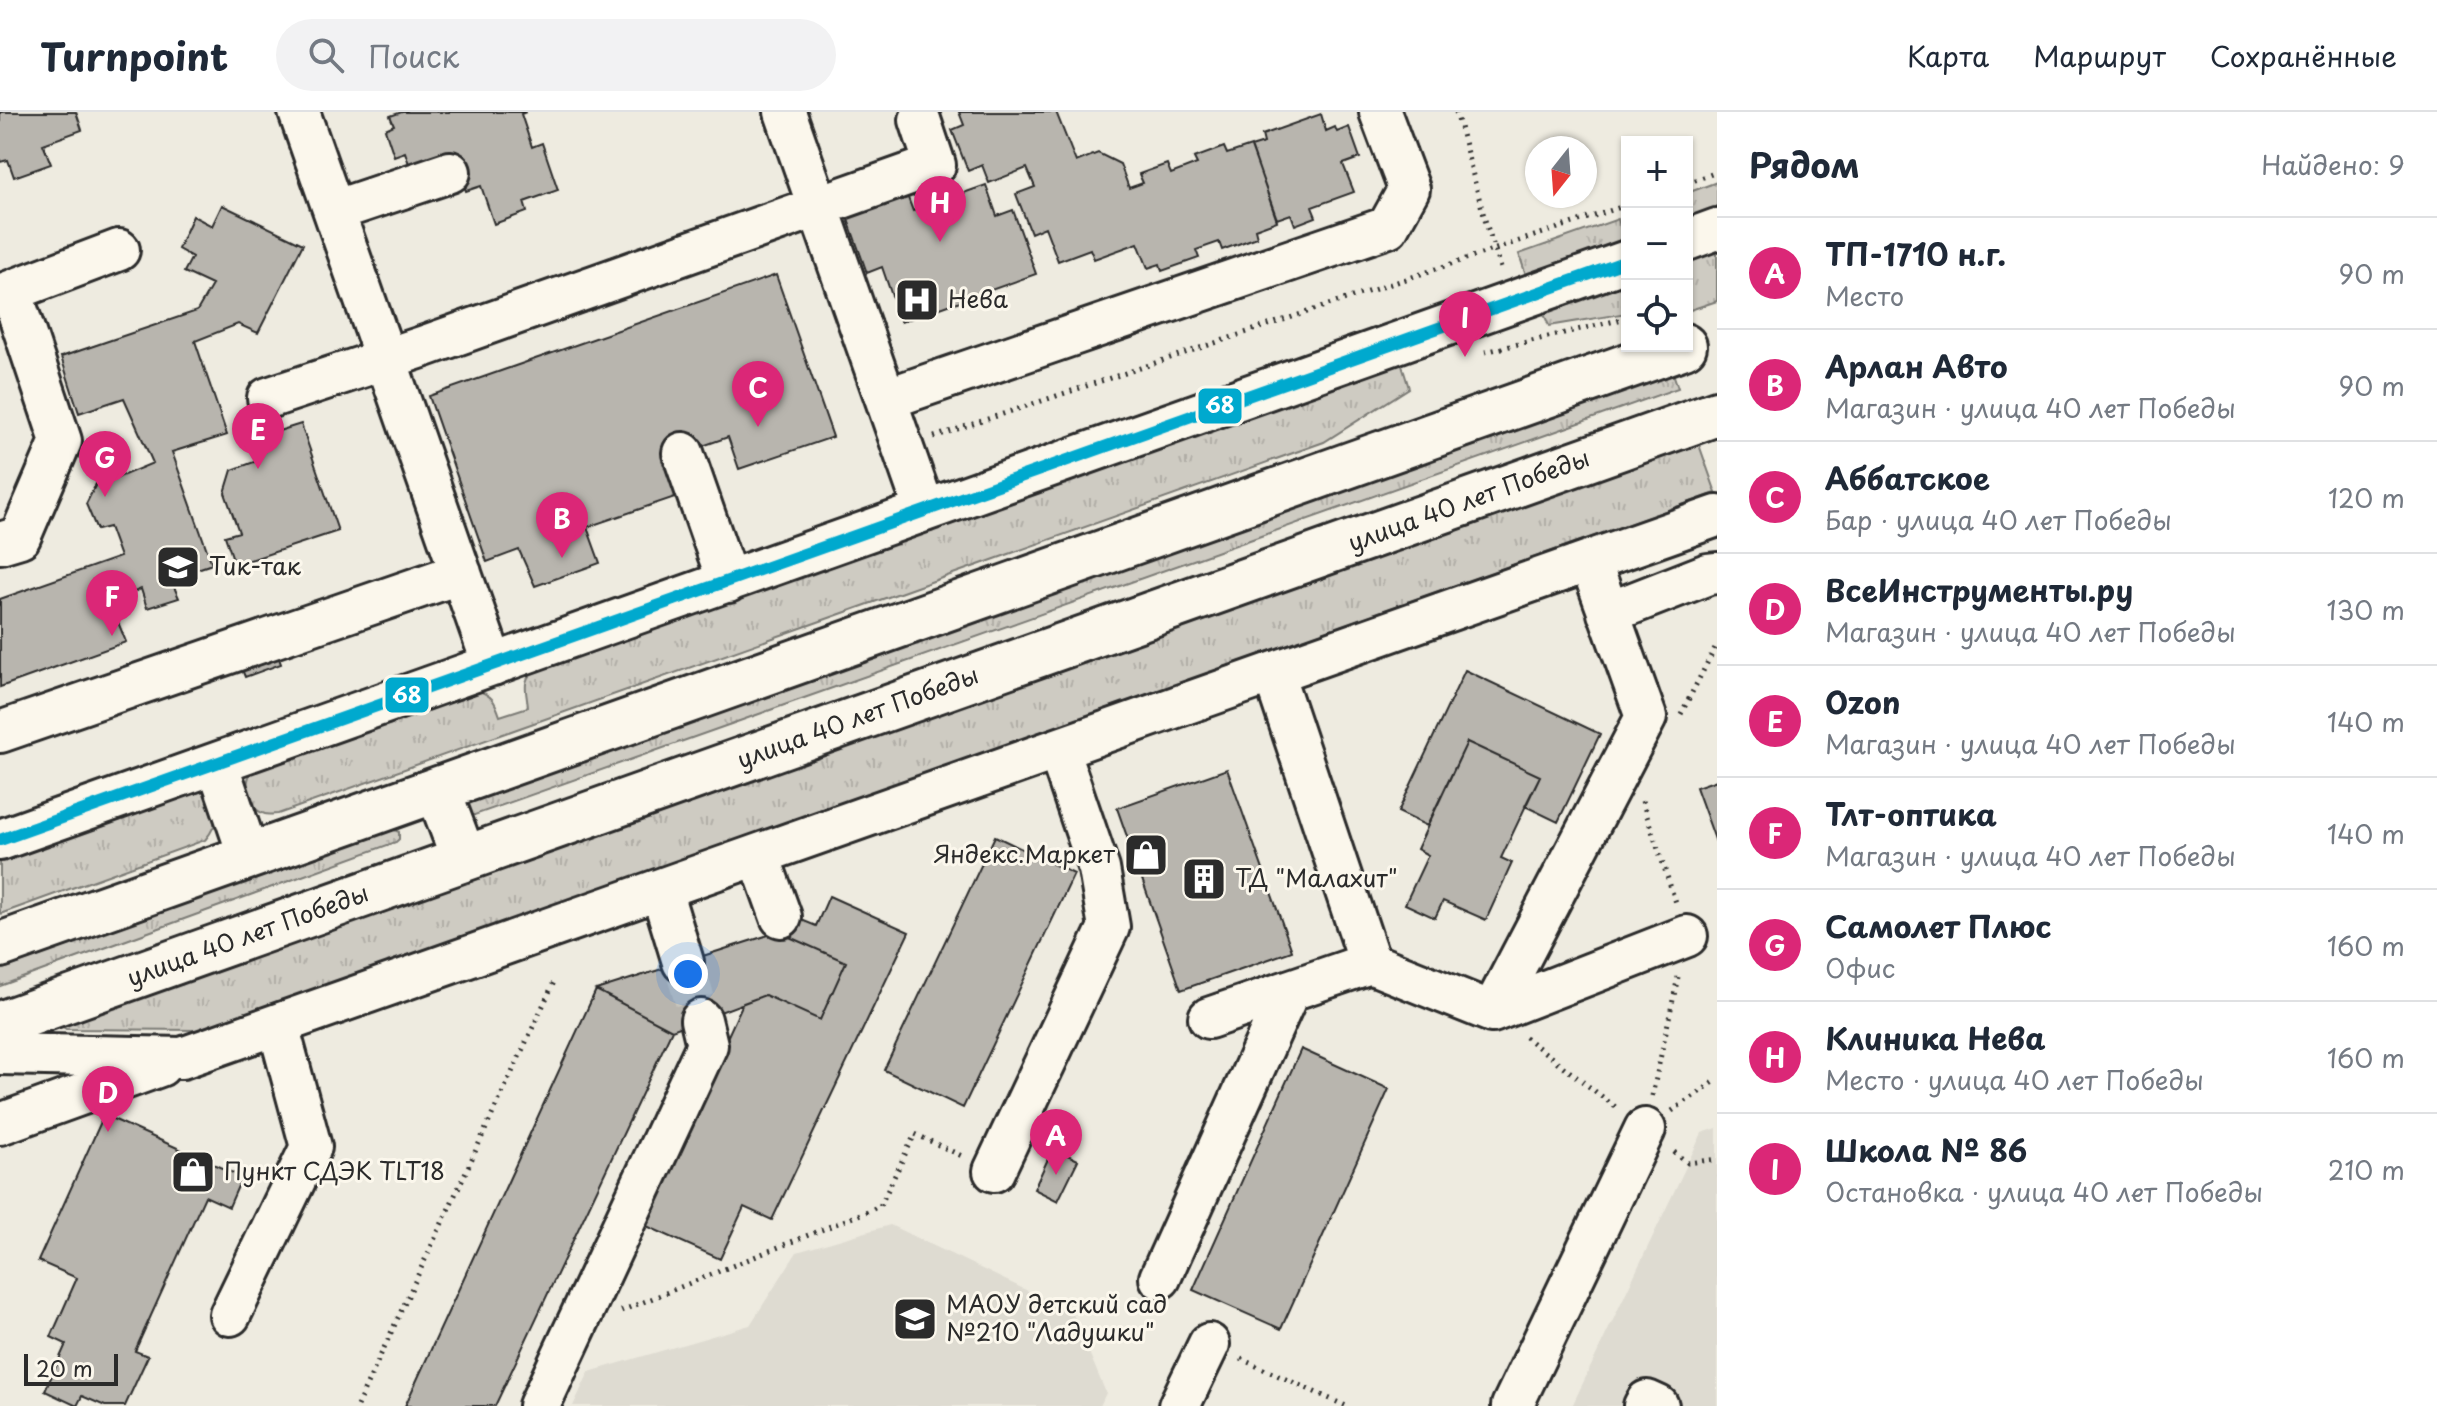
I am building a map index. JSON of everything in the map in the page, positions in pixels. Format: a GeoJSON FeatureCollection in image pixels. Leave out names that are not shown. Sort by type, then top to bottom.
{"type":"FeatureCollection","features":[{"type":"Feature","properties":{"kind":"main road"},"geometry":{"type":"LineString","coordinates":[[1693,343],[1717,334]]}},
{"type":"Feature","properties":{"kind":"main road"},"geometry":{"type":"LineString","coordinates":[[0,945],[1669,352]]}},
{"type":"Feature","properties":{"kind":"main road","name":"улица 40 лет Победы"},"geometry":{"type":"LineString","coordinates":[[0,1024],[1717,413]]}},
{"type":"Feature","properties":{"kind":"main road"},"geometry":{"type":"LineString","coordinates":[[438,790],[464,859]]}},
{"type":"Feature","properties":{"kind":"street"},"geometry":{"type":"LineString","coordinates":[[299,112],[493,665]]}},
{"type":"Feature","properties":{"kind":"street"},"geometry":{"type":"LineString","coordinates":[[785,112],[925,511]]}},
{"type":"Feature","properties":{"kind":"street"},"geometry":{"type":"LineString","coordinates":[[886,399],[1388,227],[1409,189],[1380,112]]}},
{"type":"Feature","properties":{"kind":"street"},"geometry":{"type":"LineString","coordinates":[[268,398],[935,165],[920,120]]}},
{"type":"Feature","properties":{"kind":"street"},"geometry":{"type":"LineString","coordinates":[[334,211],[450,172]]}},
{"type":"Feature","properties":{"kind":"street"},"geometry":{"type":"LineString","coordinates":[[1693,238],[1717,229]]}},
{"type":"Feature","properties":{"kind":"street"},"geometry":{"type":"LineString","coordinates":[[0,543],[20,537],[61,441],[6,293],[119,250]]}},
{"type":"Feature","properties":{"kind":"street"},"geometry":{"type":"LineString","coordinates":[[0,840],[1621,263]]}},
{"type":"Feature","properties":{"kind":"street"},"geometry":{"type":"LineString","coordinates":[[683,453],[728,582]]}},
{"type":"Feature","properties":{"kind":"street"},"geometry":{"type":"LineString","coordinates":[[0,1124],[1717,516]]}},
{"type":"Feature","properties":{"kind":"street"},"geometry":{"type":"LineString","coordinates":[[1492,1012],[1646,717],[1590,561]]}},
{"type":"Feature","properties":{"kind":"street"},"geometry":{"type":"LineString","coordinates":[[0,732],[461,573]]}},
{"type":"Feature","properties":{"kind":"street"},"geometry":{"type":"LineString","coordinates":[[1608,613],[1717,573]]}},
{"type":"Feature","properties":{"kind":"street"},"geometry":{"type":"LineString","coordinates":[[1273,673],[1370,963]]}},
{"type":"Feature","properties":{"kind":"street"},"geometry":{"type":"LineString","coordinates":[[994,1171],[1109,927],[1099,869],[1058,749]]}},
{"type":"Feature","properties":{"kind":"street"},"geometry":{"type":"LineString","coordinates":[[217,763],[249,857]]}},
{"type":"Feature","properties":{"kind":"street"},"geometry":{"type":"LineString","coordinates":[[759,856],[781,917]]}},
{"type":"Feature","properties":{"kind":"street"},"geometry":{"type":"LineString","coordinates":[[661,890],[683,962]]}},
{"type":"Feature","properties":{"kind":"street"},"geometry":{"type":"LineString","coordinates":[[1209,1018],[1370,963],[1492,1012],[1687,936]]}},
{"type":"Feature","properties":{"kind":"street"},"geometry":{"type":"LineString","coordinates":[[1160,1278],[1289,991]]}},
{"type":"Feature","properties":{"kind":"street"},"geometry":{"type":"LineString","coordinates":[[539,1406],[707,1045],[701,1020]]}},
{"type":"Feature","properties":{"kind":"street"},"geometry":{"type":"LineString","coordinates":[[230,1315],[311,1147],[278,1025]]}},
{"type":"Feature","properties":{"kind":"street"},"geometry":{"type":"LineString","coordinates":[[0,1054],[182,1058]]}},
{"type":"Feature","properties":{"kind":"street"},"geometry":{"type":"LineString","coordinates":[[1512,1406],[1645,1129]]}},
{"type":"Feature","properties":{"kind":"street"},"geometry":{"type":"LineString","coordinates":[[1179,1406],[1209,1344]]}},
{"type":"Feature","properties":{"kind":"street"},"geometry":{"type":"LineString","coordinates":[[1644,1406],[1647,1401],[1658,1406]]}},
{"type":"Feature","properties":{"kind":"path"},"geometry":{"type":"LineString","coordinates":[[1456,112],[1494,249],[1513,302]]}},
{"type":"Feature","properties":{"kind":"path"},"geometry":{"type":"LineString","coordinates":[[1693,181],[1717,172]]}},
{"type":"Feature","properties":{"kind":"path"},"geometry":{"type":"LineString","coordinates":[[903,447],[1621,207]]}},
{"type":"Feature","properties":{"kind":"path"},"geometry":{"type":"LineString","coordinates":[[1479,354],[1621,319]]}},
{"type":"Feature","properties":{"kind":"path"},"geometry":{"type":"LineString","coordinates":[[1639,793],[1687,936],[1645,1129]]}},
{"type":"Feature","properties":{"kind":"path"},"geometry":{"type":"LineString","coordinates":[[357,1406],[554,982]]}},
{"type":"Feature","properties":{"kind":"path"},"geometry":{"type":"LineString","coordinates":[[1492,1012],[1688,1163],[1717,1159]]}},
{"type":"Feature","properties":{"kind":"path"},"geometry":{"type":"LineString","coordinates":[[1645,1129],[1717,1080]]}},
{"type":"Feature","properties":{"kind":"path"},"geometry":{"type":"LineString","coordinates":[[575,1329],[880,1206],[915,1134],[994,1171]]}},
{"type":"Feature","properties":{"kind":"path"},"geometry":{"type":"LineString","coordinates":[[1209,1344],[1346,1406]]}},
{"type":"Feature","properties":{"kind":"shaded area"},"geometry":{"type":"Polygon","coordinates":[[[1717,1128],[1717,1406],[1572,1406],[1702,1133],[1717,1128]]]}},
{"type":"Feature","properties":{"kind":"shaded area","name":"МАОУ детский сад №210 \"Ладушки\""},"geometry":{"type":"Polygon","coordinates":[[[890,1225],[1072,1312],[1106,1393],[1100,1406],[573,1406],[589,1372],[750,1325],[797,1252],[890,1225]]]}},
{"type":"Feature","properties":{"kind":"green space"},"geometry":{"type":"Polygon","coordinates":[[[1717,182],[1717,212],[1693,221],[1693,191],[1717,182]]]}},
{"type":"Feature","properties":{"kind":"green space"},"geometry":{"type":"Polygon","coordinates":[[[1618,219],[1621,228],[1621,248],[1528,281],[1519,254],[1618,219]]]}},
{"type":"Feature","properties":{"kind":"green space"},"geometry":{"type":"Polygon","coordinates":[[[1717,247],[1717,301],[1693,309],[1693,280],[1693,256],[1717,247]]]}},
{"type":"Feature","properties":{"kind":"green space"},"geometry":{"type":"Polygon","coordinates":[[[1621,280],[1621,314],[1549,326],[1542,309],[1621,280]]]}},
{"type":"Feature","properties":{"kind":"green space"},"geometry":{"type":"Polygon","coordinates":[[[1401,362],[1409,388],[1324,442],[278,814],[258,811],[249,799],[247,785],[255,766],[476,690],[492,699],[500,716],[528,707],[527,681],[537,667],[1401,362]]]}},
{"type":"Feature","properties":{"kind":"green space"},"geometry":{"type":"Polygon","coordinates":[[[1673,373],[1678,388],[466,818],[463,804],[1673,373]]]}},
{"type":"Feature","properties":{"kind":"green space"},"geometry":{"type":"Polygon","coordinates":[[[1697,439],[1716,493],[200,1030],[66,1029],[60,1025],[1697,439]]]}},
{"type":"Feature","properties":{"kind":"green space"},"geometry":{"type":"Polygon","coordinates":[[[192,787],[209,796],[216,809],[215,824],[205,840],[0,914],[0,853],[192,787]]]}},
{"type":"Feature","properties":{"kind":"green space"},"geometry":{"type":"Polygon","coordinates":[[[392,829],[399,832],[396,842],[0,986],[0,970],[392,829]]]}},
{"type":"Feature","properties":{"kind":"building"},"geometry":{"type":"Polygon","coordinates":[[[0,112],[76,112],[82,130],[43,144],[51,164],[14,177],[8,160],[0,162],[0,112]]]}},
{"type":"Feature","properties":{"kind":"building"},"geometry":{"type":"Polygon","coordinates":[[[402,112],[526,112],[521,114],[532,147],[542,143],[558,190],[524,202],[527,212],[494,224],[481,186],[466,191],[454,155],[411,170],[405,152],[394,156],[385,129],[394,125],[390,116],[402,112]]]}},
{"type":"Feature","properties":{"kind":"building"},"geometry":{"type":"Polygon","coordinates":[[[959,112],[1056,112],[1076,162],[1098,153],[1120,164],[1129,188],[1143,183],[1139,174],[1167,164],[1171,174],[1197,164],[1194,158],[1224,147],[1227,154],[1251,146],[1277,221],[1255,229],[1257,237],[1222,250],[1219,242],[1196,250],[1199,258],[1162,271],[1160,264],[1148,268],[1138,243],[1094,259],[1090,249],[1058,261],[1045,227],[1031,233],[1016,194],[1035,187],[1027,168],[989,183],[982,165],[968,171],[952,130],[964,125],[959,112]]]}},
{"type":"Feature","properties":{"kind":"building"},"geometry":{"type":"Polygon","coordinates":[[[1321,114],[1326,131],[1335,127],[1337,132],[1349,127],[1360,158],[1343,164],[1354,192],[1312,207],[1316,217],[1295,225],[1291,214],[1277,219],[1251,147],[1264,143],[1262,135],[1321,114]]]}},
{"type":"Feature","properties":{"kind":"building"},"geometry":{"type":"Polygon","coordinates":[[[986,185],[997,216],[1013,210],[1036,274],[901,322],[882,267],[867,273],[845,211],[905,190],[913,211],[986,185]]]}},
{"type":"Feature","properties":{"kind":"building"},"geometry":{"type":"Polygon","coordinates":[[[222,205],[303,244],[258,333],[238,324],[195,341],[227,435],[172,452],[212,564],[170,578],[179,598],[147,608],[141,589],[110,602],[126,642],[0,687],[0,599],[120,557],[109,527],[97,530],[86,504],[103,470],[117,478],[153,463],[124,398],[79,413],[61,357],[197,311],[212,285],[184,272],[192,257],[178,249],[193,216],[212,226],[222,205]]]}},
{"type":"Feature","properties":{"kind":"building"},"geometry":{"type":"Polygon","coordinates":[[[776,275],[833,437],[739,469],[728,437],[665,459],[678,496],[587,527],[600,563],[535,586],[519,550],[487,562],[429,396],[776,275]]]}},
{"type":"Feature","properties":{"kind":"building"},"geometry":{"type":"Polygon","coordinates":[[[301,424],[338,531],[235,565],[225,536],[239,532],[225,493],[232,470],[257,461],[250,440],[301,424]]]}},
{"type":"Feature","properties":{"kind":"building"},"geometry":{"type":"Polygon","coordinates":[[[275,647],[281,664],[245,677],[238,660],[275,647]]]}},
{"type":"Feature","properties":{"kind":"building"},"geometry":{"type":"Polygon","coordinates":[[[1465,670],[1600,734],[1558,822],[1525,806],[1540,776],[1467,742],[1427,826],[1398,812],[1465,670]]]}},
{"type":"Feature","properties":{"kind":"building"},"geometry":{"type":"Polygon","coordinates":[[[1467,742],[1540,776],[1501,858],[1512,863],[1486,920],[1443,901],[1435,918],[1405,904],[1428,855],[1417,849],[1467,742]]]}},
{"type":"Feature","properties":{"kind":"building","name":"ТД \"Малахит\""},"geometry":{"type":"Polygon","coordinates":[[[1227,769],[1292,951],[1181,990],[1117,808],[1227,769]]]}},
{"type":"Feature","properties":{"kind":"building"},"geometry":{"type":"Polygon","coordinates":[[[1717,780],[1717,845],[1696,787],[1717,780]]]}},
{"type":"Feature","properties":{"kind":"building"},"geometry":{"type":"Polygon","coordinates":[[[995,836],[1074,874],[963,1108],[884,1070],[995,836]]]}},
{"type":"Feature","properties":{"kind":"building"},"geometry":{"type":"Polygon","coordinates":[[[829,896],[909,932],[772,1220],[744,1207],[720,1259],[642,1224],[743,1003],[765,995],[820,1020],[846,962],[778,932],[787,914],[816,926],[829,896]]]}},
{"type":"Feature","properties":{"kind":"building"},"geometry":{"type":"Polygon","coordinates":[[[778,932],[846,962],[820,1020],[765,995],[672,1030],[596,990],[778,932]]]}},
{"type":"Feature","properties":{"kind":"building"},"geometry":{"type":"Polygon","coordinates":[[[596,990],[672,1030],[495,1406],[405,1406],[596,990]]]}},
{"type":"Feature","properties":{"kind":"building"},"geometry":{"type":"Polygon","coordinates":[[[1301,1049],[1389,1089],[1281,1329],[1193,1290],[1301,1049]]]}},
{"type":"Feature","properties":{"kind":"building"},"geometry":{"type":"Polygon","coordinates":[[[104,1115],[242,1177],[229,1207],[205,1196],[135,1351],[148,1356],[125,1406],[105,1406],[82,1396],[77,1406],[45,1391],[66,1344],[51,1337],[77,1278],[38,1261],[104,1115]]]}},
{"type":"Feature","properties":{"kind":"building"},"geometry":{"type":"Polygon","coordinates":[[[1053,1148],[1078,1160],[1058,1201],[1034,1189],[1053,1148]]]}},
{"type":"Feature","properties":{"kind":"tunnel"},"geometry":{"type":"LineString","coordinates":[[683,962],[701,1020]]}},
{"type":"Feature","properties":{"kind":"transit line","name":"68"},"geometry":{"type":"LineString","coordinates":[[0,840],[1621,263]]}},
{"type":"Feature","properties":{"kind":"place","name":"Клиника Нева"},"geometry":{"type":"Point","coordinates":[940,242]}},
{"type":"Feature","properties":{"kind":"place","name":"Нева"},"geometry":{"type":"Point","coordinates":[917,300]}},
{"type":"Feature","properties":{"kind":"place","name":"Школа № 86"},"geometry":{"type":"Point","coordinates":[1465,357]}},
{"type":"Feature","properties":{"kind":"place","name":"Аббатское"},"geometry":{"type":"Point","coordinates":[758,427]}},
{"type":"Feature","properties":{"kind":"place","name":"Ozon"},"geometry":{"type":"Point","coordinates":[258,469]}},
{"type":"Feature","properties":{"kind":"place","name":"Самолет Плюс"},"geometry":{"type":"Point","coordinates":[105,497]}},
{"type":"Feature","properties":{"kind":"place","name":"Арлан Авто"},"geometry":{"type":"Point","coordinates":[562,558]}},
{"type":"Feature","properties":{"kind":"place","name":"Тик-так"},"geometry":{"type":"Point","coordinates":[178,567]}},
{"type":"Feature","properties":{"kind":"place","name":"Тлт-оптика"},"geometry":{"type":"Point","coordinates":[112,636]}},
{"type":"Feature","properties":{"kind":"place","name":"Яндекс.Маркет"},"geometry":{"type":"Point","coordinates":[1146,855]}},
{"type":"Feature","properties":{"kind":"place","name":"ТД \"Малахит\""},"geometry":{"type":"Point","coordinates":[1204,879]}},
{"type":"Feature","properties":{"kind":"place","name":"ВсеИнструменты.ру"},"geometry":{"type":"Point","coordinates":[108,1132]}},
{"type":"Feature","properties":{"kind":"place","name":"Пункт СДЭК TLT18"},"geometry":{"type":"Point","coordinates":[193,1172]}},
{"type":"Feature","properties":{"kind":"place","name":"ТП-1710 н.г."},"geometry":{"type":"Point","coordinates":[1056,1175]}},
{"type":"Feature","properties":{"kind":"place","name":"МАОУ детский сад №210 \"Ладушки\""},"geometry":{"type":"Point","coordinates":[915,1319]}}]}
